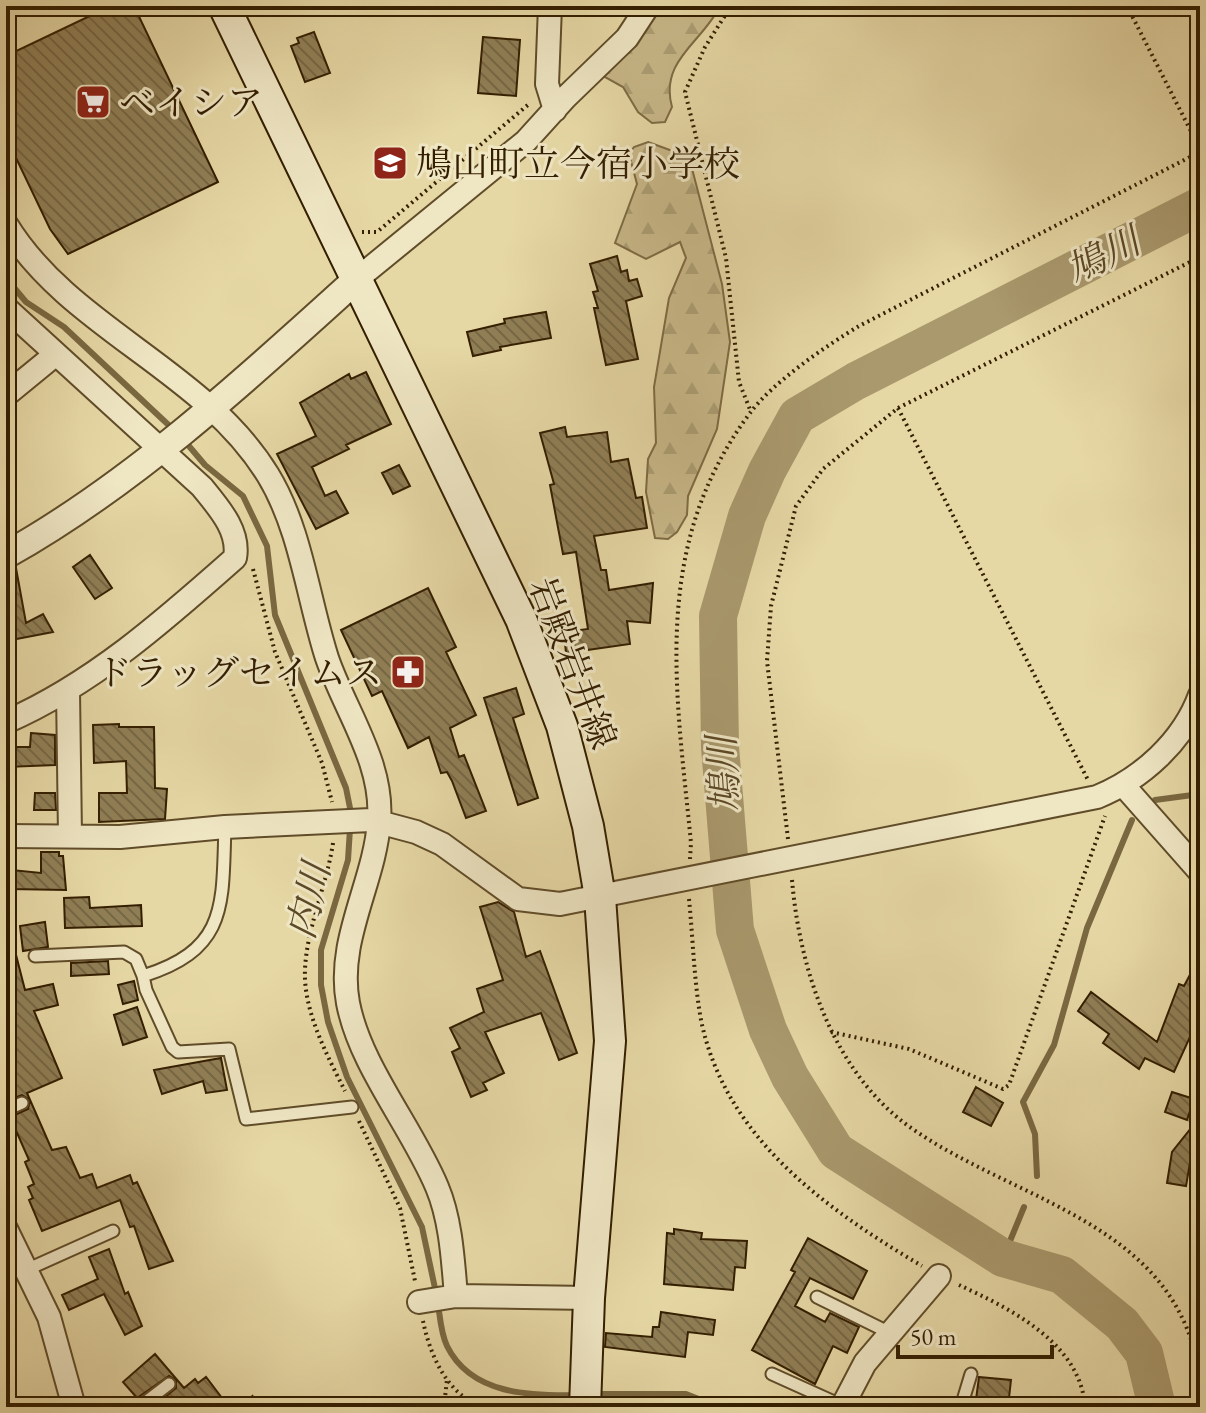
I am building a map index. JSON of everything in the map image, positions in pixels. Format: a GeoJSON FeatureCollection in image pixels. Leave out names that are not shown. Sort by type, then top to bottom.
{"type":"FeatureCollection","features":[{"type":"Feature","properties":{"kind":"main road","name":"岩殿岩井線"},"geometry":{"type":"LineString","coordinates":[[224,6],[521,619],[562,726],[588,826],[600,897],[610,1041],[589,1298],[586,1393]]}},
{"type":"Feature","properties":{"kind":"street"},"geometry":{"type":"LineString","coordinates":[[550,6],[547,84],[555,110]]}},
{"type":"Feature","properties":{"kind":"street"},"geometry":{"type":"LineString","coordinates":[[6,555],[69,518],[160,448],[357,279],[526,141],[627,38],[648,6]]}},
{"type":"Feature","properties":{"kind":"street"},"geometry":{"type":"LineString","coordinates":[[6,224],[17,242],[68,294],[211,405],[269,476],[287,517],[328,660],[375,771],[375,822],[351,929],[346,978],[348,1004],[358,1034],[437,1188],[447,1223],[456,1296]]}},
{"type":"Feature","properties":{"kind":"street"},"geometry":{"type":"LineString","coordinates":[[6,308],[202,487],[222,512],[238,543],[235,558],[148,633],[68,691],[6,722]]}},
{"type":"Feature","properties":{"kind":"street"},"geometry":{"type":"LineString","coordinates":[[6,395],[56,354]]}},
{"type":"Feature","properties":{"kind":"street"},"geometry":{"type":"LineString","coordinates":[[68,691],[70,836]]}},
{"type":"Feature","properties":{"kind":"street"},"geometry":{"type":"LineString","coordinates":[[6,836],[120,837],[225,827],[375,822],[442,844],[518,899],[560,904],[1097,797],[1124,786],[1170,746],[1200,695]]}},
{"type":"Feature","properties":{"kind":"street"},"geometry":{"type":"LineString","coordinates":[[1124,786],[1200,872]]}},
{"type":"Feature","properties":{"kind":"street"},"geometry":{"type":"LineString","coordinates":[[6,1229],[49,1317],[74,1407]]}},
{"type":"Feature","properties":{"kind":"street"},"geometry":{"type":"LineString","coordinates":[[843,1406],[865,1363],[939,1276]]}},
{"type":"Feature","properties":{"kind":"street"},"geometry":{"type":"LineString","coordinates":[[419,1302],[456,1296],[589,1298]]}},
{"type":"Feature","properties":{"kind":"lane"},"geometry":{"type":"LineString","coordinates":[[143,976],[184,958],[213,932],[220,898],[225,827]]}},
{"type":"Feature","properties":{"kind":"lane"},"geometry":{"type":"LineString","coordinates":[[6,917],[6,946]]}},
{"type":"Feature","properties":{"kind":"lane"},"geometry":{"type":"LineString","coordinates":[[35,956],[124,952],[136,959],[146,990],[178,1052],[229,1049],[246,1119],[352,1107]]}},
{"type":"Feature","properties":{"kind":"lane"},"geometry":{"type":"LineString","coordinates":[[6,1110],[22,1103]]}},
{"type":"Feature","properties":{"kind":"lane"},"geometry":{"type":"LineString","coordinates":[[26,1270],[113,1231]]}},
{"type":"Feature","properties":{"kind":"lane"},"geometry":{"type":"LineString","coordinates":[[817,1297],[892,1334]]}},
{"type":"Feature","properties":{"kind":"lane"},"geometry":{"type":"LineString","coordinates":[[772,1374],[843,1406],[904,1407]]}},
{"type":"Feature","properties":{"kind":"lane"},"geometry":{"type":"LineString","coordinates":[[961,1407],[971,1374]]}},
{"type":"Feature","properties":{"kind":"lane"},"geometry":{"type":"LineString","coordinates":[[139,1407],[169,1384]]}},
{"type":"Feature","properties":{"kind":"path"},"geometry":{"type":"LineString","coordinates":[[731,6],[705,47],[685,92],[726,258],[739,382],[751,412]]}},
{"type":"Feature","properties":{"kind":"path"},"geometry":{"type":"LineString","coordinates":[[1085,1407],[1078,1377],[1045,1335],[1005,1306],[939,1276],[853,1225],[808,1190],[740,1115],[711,1054],[701,1020],[687,878],[691,843],[675,615],[686,540],[705,488],[751,412],[824,348],[859,326],[1200,151],[1127,6]]}},
{"type":"Feature","properties":{"kind":"path"},"geometry":{"type":"LineString","coordinates":[[354,227],[368,235],[377,232],[516,116],[547,84]]}},
{"type":"Feature","properties":{"kind":"path"},"geometry":{"type":"LineString","coordinates":[[1200,257],[898,408],[823,469],[796,506],[771,606],[767,661],[794,909],[829,1031],[879,1099],[917,1132],[1117,1240],[1159,1279],[1186,1325],[1200,1380]]}},
{"type":"Feature","properties":{"kind":"path"},"geometry":{"type":"LineString","coordinates":[[829,1031],[909,1049],[1003,1089],[1009,1085],[1106,815],[898,408]]}},
{"type":"Feature","properties":{"kind":"path"},"geometry":{"type":"LineString","coordinates":[[444,1407],[447,1379]]}},
{"type":"Feature","properties":{"kind":"path"},"geometry":{"type":"LineString","coordinates":[[251,1396],[262,1407]]}},
{"type":"Feature","properties":{"kind":"green space"},"geometry":{"type":"Polygon","coordinates":[[[660,6],[720,6],[677,64],[670,91],[672,107],[665,122],[652,123],[638,112],[623,87],[603,76],[648,25],[660,6]]]}},
{"type":"Feature","properties":{"kind":"green space"},"geometry":{"type":"Polygon","coordinates":[[[648,142],[689,157],[722,284],[730,342],[717,429],[688,496],[687,515],[677,532],[668,539],[655,538],[646,492],[648,459],[656,443],[654,387],[669,298],[686,258],[680,242],[646,259],[615,243],[637,184],[629,154],[634,147],[648,142]]]}},
{"type":"Feature","properties":{"kind":"building","name":"ベイシア"},"geometry":{"type":"Polygon","coordinates":[[[90,6],[134,6],[218,182],[68,254],[50,229],[6,137],[6,66],[10,54],[94,14],[90,6]]]}},
{"type":"Feature","properties":{"kind":"building"},"geometry":{"type":"Polygon","coordinates":[[[314,32],[330,73],[305,82],[291,46],[299,43],[297,38],[314,32]]]}},
{"type":"Feature","properties":{"kind":"building"},"geometry":{"type":"Polygon","coordinates":[[[483,37],[520,40],[516,96],[478,93],[483,37]]]}},
{"type":"Feature","properties":{"kind":"building"},"geometry":{"type":"Polygon","coordinates":[[[617,256],[621,272],[627,270],[629,281],[637,279],[642,296],[626,301],[638,359],[606,365],[594,308],[598,308],[593,292],[598,291],[590,264],[617,256]]]}},
{"type":"Feature","properties":{"kind":"building"},"geometry":{"type":"Polygon","coordinates":[[[546,312],[551,338],[500,347],[501,350],[473,356],[467,332],[505,323],[504,319],[546,312]]]}},
{"type":"Feature","properties":{"kind":"building"},"geometry":{"type":"Polygon","coordinates":[[[366,372],[391,424],[346,445],[349,449],[312,467],[325,496],[336,491],[348,513],[316,529],[277,454],[316,436],[300,403],[349,374],[351,379],[366,372]]]}},
{"type":"Feature","properties":{"kind":"building"},"geometry":{"type":"Polygon","coordinates":[[[565,427],[567,437],[607,432],[611,462],[628,459],[636,498],[642,497],[647,528],[594,536],[601,570],[606,570],[609,590],[653,583],[650,623],[627,621],[630,644],[566,653],[564,632],[588,629],[576,552],[563,554],[550,485],[554,484],[540,433],[565,427]]]}},
{"type":"Feature","properties":{"kind":"building"},"geometry":{"type":"Polygon","coordinates":[[[399,465],[410,486],[393,494],[382,473],[399,465]]]}},
{"type":"Feature","properties":{"kind":"building"},"geometry":{"type":"Polygon","coordinates":[[[90,555],[112,588],[95,599],[73,567],[90,555]]]}},
{"type":"Feature","properties":{"kind":"building"},"geometry":{"type":"Polygon","coordinates":[[[16,568],[26,623],[43,614],[53,632],[6,641],[6,571],[16,568]]]}},
{"type":"Feature","properties":{"kind":"building","name":"ドラッグセイムス"},"geometry":{"type":"Polygon","coordinates":[[[428,588],[456,647],[446,652],[476,715],[450,728],[459,757],[464,755],[486,811],[466,818],[447,772],[441,773],[429,737],[408,748],[382,691],[372,696],[341,630],[428,588]]]}},
{"type":"Feature","properties":{"kind":"building"},"geometry":{"type":"Polygon","coordinates":[[[516,688],[524,714],[513,718],[538,798],[518,805],[484,698],[516,688]]]}},
{"type":"Feature","properties":{"kind":"building"},"geometry":{"type":"Polygon","coordinates":[[[119,724],[119,727],[154,727],[155,788],[167,789],[165,819],[99,822],[99,793],[127,793],[126,761],[94,763],[93,725],[119,724]]]}},
{"type":"Feature","properties":{"kind":"building"},"geometry":{"type":"Polygon","coordinates":[[[31,733],[55,735],[55,765],[6,767],[6,747],[30,747],[31,733]]]}},
{"type":"Feature","properties":{"kind":"building"},"geometry":{"type":"Polygon","coordinates":[[[35,793],[55,793],[56,810],[34,810],[35,793]]]}},
{"type":"Feature","properties":{"kind":"building"},"geometry":{"type":"Polygon","coordinates":[[[41,852],[59,852],[59,856],[63,856],[66,890],[10,889],[12,870],[41,873],[41,852]]]}},
{"type":"Feature","properties":{"kind":"building"},"geometry":{"type":"Polygon","coordinates":[[[89,897],[90,908],[141,905],[142,926],[65,928],[64,898],[89,897]]]}},
{"type":"Feature","properties":{"kind":"building"},"geometry":{"type":"Polygon","coordinates":[[[498,902],[514,912],[526,957],[540,951],[577,1053],[559,1060],[541,1013],[485,1032],[504,1073],[483,1083],[487,1090],[471,1097],[452,1052],[460,1048],[450,1028],[484,1012],[477,989],[503,980],[480,907],[498,902]]]}},
{"type":"Feature","properties":{"kind":"building"},"geometry":{"type":"Polygon","coordinates":[[[45,922],[48,947],[23,951],[20,926],[45,922]]]}},
{"type":"Feature","properties":{"kind":"building"},"geometry":{"type":"Polygon","coordinates":[[[14,947],[25,990],[53,984],[58,1005],[34,1011],[62,1078],[27,1093],[52,1150],[66,1147],[80,1178],[92,1174],[97,1188],[130,1175],[133,1184],[137,1182],[173,1261],[149,1269],[134,1226],[130,1227],[120,1200],[42,1231],[29,1200],[33,1198],[28,1187],[34,1184],[25,1162],[29,1160],[10,1117],[28,1109],[30,1100],[22,1095],[6,1101],[6,954],[14,947]]]}},
{"type":"Feature","properties":{"kind":"building"},"geometry":{"type":"Polygon","coordinates":[[[1200,956],[1200,1015],[1174,1072],[1145,1058],[1139,1069],[1103,1043],[1109,1034],[1078,1011],[1091,992],[1157,1042],[1179,984],[1184,986],[1200,956]]]}},
{"type":"Feature","properties":{"kind":"building"},"geometry":{"type":"Polygon","coordinates":[[[108,961],[109,974],[71,976],[71,963],[108,961]]]}},
{"type":"Feature","properties":{"kind":"building"},"geometry":{"type":"Polygon","coordinates":[[[134,981],[138,1000],[123,1004],[118,985],[134,981]]]}},
{"type":"Feature","properties":{"kind":"building"},"geometry":{"type":"Polygon","coordinates":[[[137,1007],[147,1037],[123,1045],[114,1015],[137,1007]]]}},
{"type":"Feature","properties":{"kind":"building"},"geometry":{"type":"Polygon","coordinates":[[[221,1058],[227,1090],[206,1093],[203,1081],[162,1094],[154,1070],[221,1058]]]}},
{"type":"Feature","properties":{"kind":"building"},"geometry":{"type":"Polygon","coordinates":[[[976,1087],[1003,1103],[991,1126],[963,1112],[976,1087]]]}},
{"type":"Feature","properties":{"kind":"building"},"geometry":{"type":"Polygon","coordinates":[[[1172,1092],[1194,1099],[1187,1120],[1165,1112],[1172,1092]]]}},
{"type":"Feature","properties":{"kind":"building"},"geometry":{"type":"Polygon","coordinates":[[[1192,1127],[1196,1128],[1186,1186],[1167,1183],[1172,1152],[1192,1127]]]}},
{"type":"Feature","properties":{"kind":"building"},"geometry":{"type":"Polygon","coordinates":[[[674,1229],[702,1233],[701,1239],[747,1241],[745,1268],[735,1267],[733,1290],[664,1284],[667,1233],[674,1234],[674,1229]]]}},
{"type":"Feature","properties":{"kind":"building"},"geometry":{"type":"Polygon","coordinates":[[[808,1238],[867,1271],[853,1299],[810,1278],[795,1306],[825,1322],[830,1313],[859,1327],[847,1353],[833,1346],[815,1384],[752,1350],[795,1272],[791,1270],[808,1238]]]}},
{"type":"Feature","properties":{"kind":"building"},"geometry":{"type":"Polygon","coordinates":[[[109,1249],[125,1294],[128,1292],[142,1326],[125,1335],[104,1294],[69,1310],[62,1295],[98,1279],[89,1257],[109,1249]]]}},
{"type":"Feature","properties":{"kind":"building"},"geometry":{"type":"Polygon","coordinates":[[[661,1312],[715,1320],[713,1335],[688,1332],[685,1357],[605,1347],[606,1333],[652,1337],[653,1327],[659,1327],[661,1312]]]}},
{"type":"Feature","properties":{"kind":"building"},"geometry":{"type":"Polygon","coordinates":[[[155,1354],[184,1388],[195,1379],[198,1383],[206,1377],[225,1407],[153,1407],[176,1388],[176,1380],[169,1376],[137,1398],[123,1382],[155,1354]]]}},
{"type":"Feature","properties":{"kind":"building"},"geometry":{"type":"Polygon","coordinates":[[[979,1377],[1011,1380],[1008,1407],[975,1407],[979,1377]]]}},
{"type":"Feature","properties":{"kind":"waterway","name":"鳩川"},"geometry":{"type":"LineString","coordinates":[[1157,1407],[1144,1353],[1122,1324],[1062,1275],[1003,1258],[836,1151],[790,1077],[768,1030],[735,930],[720,747],[718,616],[747,516],[797,416],[856,381],[1200,206]]}},
{"type":"Feature","properties":{"kind":"waterway","name":"内川"},"geometry":{"type":"LineString","coordinates":[[6,278],[26,302],[64,327],[175,431]]}},
{"type":"Feature","properties":{"kind":"waterway","name":"内川"},"geometry":{"type":"LineString","coordinates":[[183,439],[205,465],[243,496],[267,546],[275,615],[346,788],[351,813],[348,860],[321,950],[321,985],[328,1022],[347,1077],[422,1227],[436,1293]]}},
{"type":"Feature","properties":{"kind":"waterway"},"geometry":{"type":"LineString","coordinates":[[1155,800],[1200,794]]}},
{"type":"Feature","properties":{"kind":"waterway"},"geometry":{"type":"LineString","coordinates":[[1037,1176],[1035,1134],[1023,1102],[1054,1045],[1087,928],[1132,820]]}},
{"type":"Feature","properties":{"kind":"waterway"},"geometry":{"type":"LineString","coordinates":[[1003,1258],[1024,1207]]}},
{"type":"Feature","properties":{"kind":"waterway","name":"内川"},"geometry":{"type":"LineString","coordinates":[[438,1304],[447,1346],[471,1374],[487,1383],[522,1393],[578,1395]]}},
{"type":"Feature","properties":{"kind":"waterway","name":"内川"},"geometry":{"type":"LineString","coordinates":[[593,1394],[686,1394],[719,1407]]}},
{"type":"Feature","properties":{"kind":"place","name":"ベイシア"},"geometry":{"type":"Point","coordinates":[93,102]}},
{"type":"Feature","properties":{"kind":"place","name":"鳩山町立今宿小学校"},"geometry":{"type":"Point","coordinates":[390,163]}},
{"type":"Feature","properties":{"kind":"place","name":"ドラッグセイムス"},"geometry":{"type":"Point","coordinates":[408,672]}}]}
